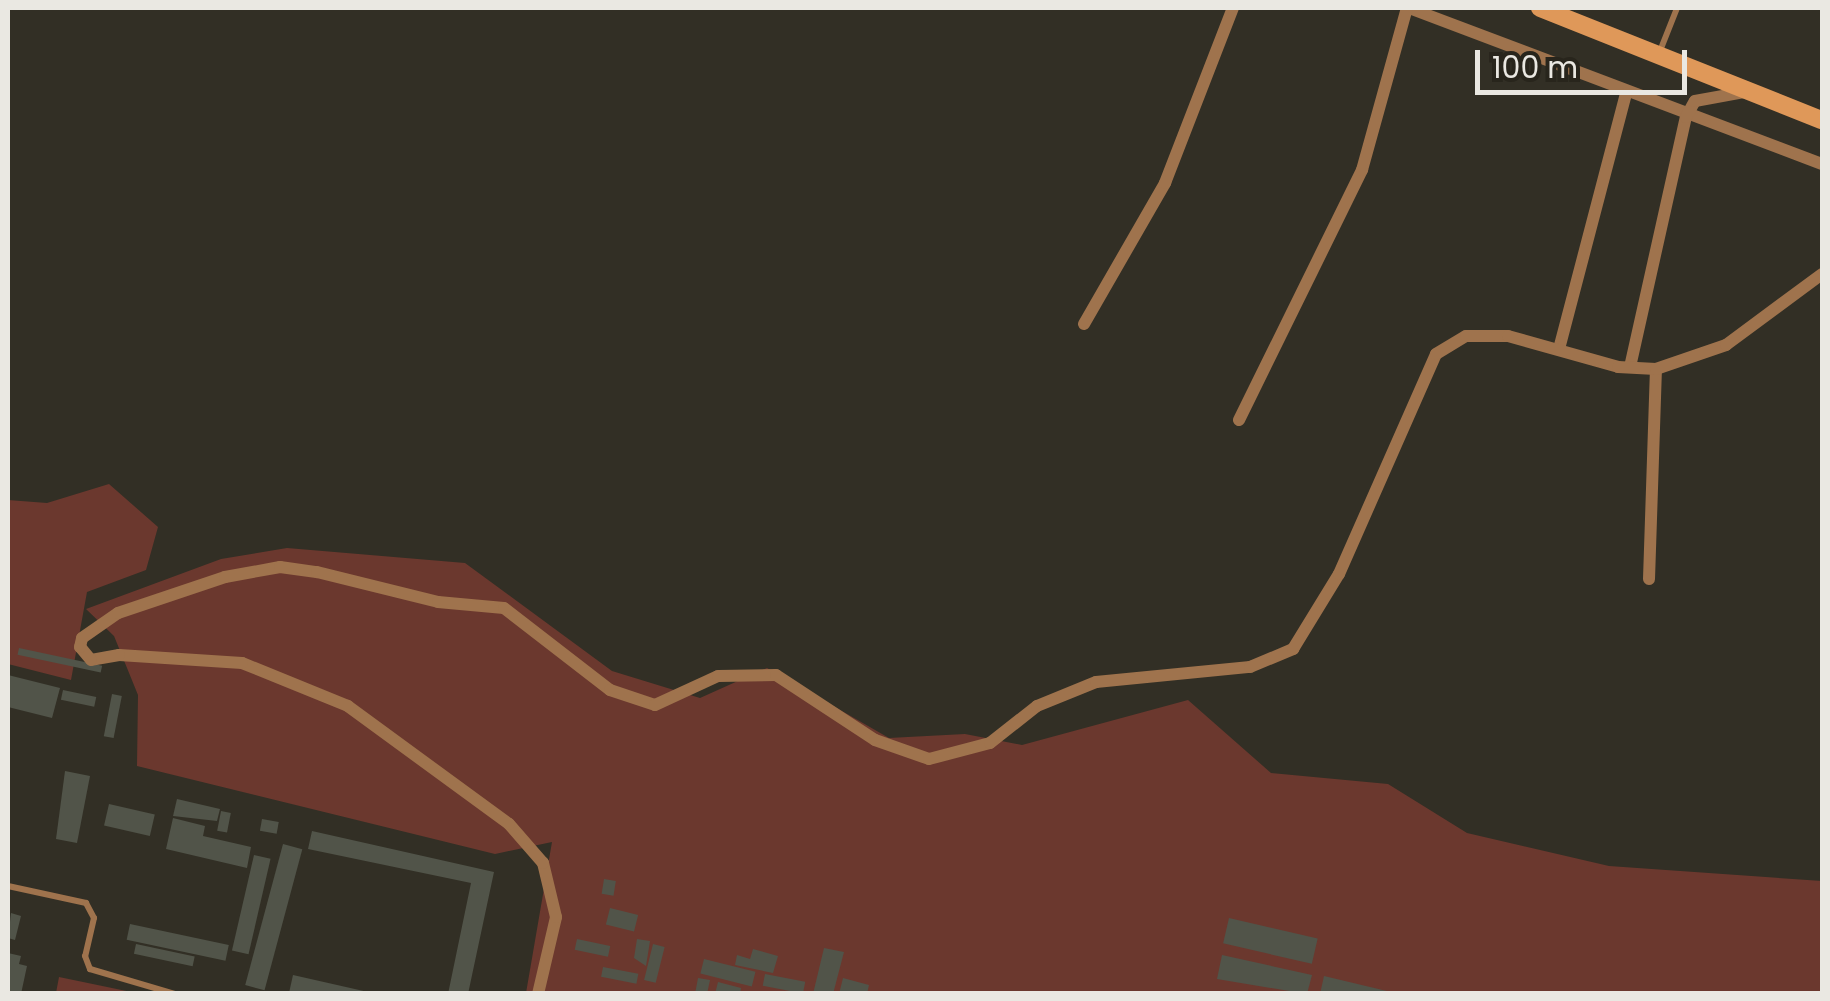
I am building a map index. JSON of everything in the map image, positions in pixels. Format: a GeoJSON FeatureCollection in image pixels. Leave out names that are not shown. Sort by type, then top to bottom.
{"type":"FeatureCollection","features":[{"type":"Feature","properties":{"kind":"main road"},"geometry":{"type":"LineString","coordinates":[[1549,9],[1658,57],[1822,120]]}},
{"type":"Feature","properties":{"kind":"street"},"geometry":{"type":"LineString","coordinates":[[1084,324],[1165,183],[1233,8]]}},
{"type":"Feature","properties":{"kind":"street"},"geometry":{"type":"LineString","coordinates":[[1239,420],[1357,184],[1408,8],[1686,117],[1822,164]]}},
{"type":"Feature","properties":{"kind":"street"},"geometry":{"type":"LineString","coordinates":[[1630,367],[1686,117],[1696,100],[1745,92]]}},
{"type":"Feature","properties":{"kind":"street"},"geometry":{"type":"LineString","coordinates":[[1559,349],[1626,94]]}},
{"type":"Feature","properties":{"kind":"street"},"geometry":{"type":"LineString","coordinates":[[539,993],[556,917],[543,864],[509,824],[348,706],[242,663],[139,655],[91,660],[80,647],[82,638],[118,614],[225,577],[280,567],[317,572],[438,602],[504,608],[610,690],[654,706],[718,676],[776,674],[875,740],[928,760],[990,744],[1036,706],[1096,682],[1250,667],[1293,649],[1340,574],[1436,354],[1466,336],[1508,336],[1630,367],[1656,369],[1726,345],[1822,274]]}},
{"type":"Feature","properties":{"kind":"street"},"geometry":{"type":"LineString","coordinates":[[1648,579],[1656,369]]}},
{"type":"Feature","properties":{"kind":"lane"},"geometry":{"type":"LineString","coordinates":[[1658,57],[1678,8]]}},
{"type":"Feature","properties":{"kind":"lane"},"geometry":{"type":"LineString","coordinates":[[8,886],[86,903],[94,918],[85,956],[90,969],[175,994]]}},
{"type":"Feature","properties":{"kind":"shaded area"},"geometry":{"type":"Polygon","coordinates":[[[109,484],[158,527],[146,570],[87,592],[71,680],[8,664],[8,500],[47,503],[109,484]]]}},
{"type":"Feature","properties":{"kind":"shaded area"},"geometry":{"type":"Polygon","coordinates":[[[287,548],[465,563],[612,671],[700,698],[767,668],[889,738],[965,734],[1022,745],[1188,700],[1271,773],[1388,784],[1467,833],[1609,866],[1822,881],[1822,993],[526,993],[552,842],[495,854],[137,766],[138,695],[114,636],[86,609],[221,559],[287,548]]]}},
{"type":"Feature","properties":{"kind":"shaded area"},"geometry":{"type":"Polygon","coordinates":[[[59,977],[136,993],[56,993],[59,977]]]}},
{"type":"Feature","properties":{"kind":"building"},"geometry":{"type":"Polygon","coordinates":[[[19,648],[102,666],[101,673],[18,655],[19,648]]]}},
{"type":"Feature","properties":{"kind":"building"},"geometry":{"type":"Polygon","coordinates":[[[8,675],[60,688],[52,718],[8,707],[8,675]]]}},
{"type":"Feature","properties":{"kind":"building"},"geometry":{"type":"Polygon","coordinates":[[[63,690],[96,697],[94,707],[61,700],[63,690]]]}},
{"type":"Feature","properties":{"kind":"building"},"geometry":{"type":"Polygon","coordinates":[[[112,694],[122,696],[114,738],[104,736],[112,694]]]}},
{"type":"Feature","properties":{"kind":"building"},"geometry":{"type":"Polygon","coordinates":[[[65,771],[90,776],[77,843],[56,839],[65,771]]]}},
{"type":"Feature","properties":{"kind":"building"},"geometry":{"type":"Polygon","coordinates":[[[177,799],[220,809],[217,821],[173,816],[177,799]]]}},
{"type":"Feature","properties":{"kind":"building"},"geometry":{"type":"Polygon","coordinates":[[[109,804],[155,815],[150,836],[104,825],[109,804]]]}},
{"type":"Feature","properties":{"kind":"building"},"geometry":{"type":"Polygon","coordinates":[[[221,811],[231,813],[227,833],[217,831],[221,811]]]}},
{"type":"Feature","properties":{"kind":"building"},"geometry":{"type":"Polygon","coordinates":[[[173,818],[205,826],[203,836],[251,847],[247,868],[166,849],[173,818]]]}},
{"type":"Feature","properties":{"kind":"building"},"geometry":{"type":"Polygon","coordinates":[[[262,819],[279,822],[277,834],[260,831],[262,819]]]}},
{"type":"Feature","properties":{"kind":"building"},"geometry":{"type":"Polygon","coordinates":[[[312,831],[494,872],[468,994],[448,994],[471,883],[308,849],[312,831]]]}},
{"type":"Feature","properties":{"kind":"building"},"geometry":{"type":"Polygon","coordinates":[[[283,844],[302,849],[265,990],[245,985],[283,844]]]}},
{"type":"Feature","properties":{"kind":"building"},"geometry":{"type":"Polygon","coordinates":[[[254,855],[271,859],[249,954],[232,950],[254,855]]]}},
{"type":"Feature","properties":{"kind":"building"},"geometry":{"type":"Polygon","coordinates":[[[604,879],[616,881],[614,896],[602,894],[604,879]]]}},
{"type":"Feature","properties":{"kind":"building"},"geometry":{"type":"Polygon","coordinates":[[[610,908],[638,915],[634,932],[606,924],[610,908]]]}},
{"type":"Feature","properties":{"kind":"building"},"geometry":{"type":"Polygon","coordinates":[[[11,913],[21,916],[15,940],[8,938],[11,913]]]}},
{"type":"Feature","properties":{"kind":"building"},"geometry":{"type":"Polygon","coordinates":[[[1229,918],[1318,938],[1312,964],[1223,943],[1229,918]]]}},
{"type":"Feature","properties":{"kind":"building"},"geometry":{"type":"Polygon","coordinates":[[[130,924],[229,945],[225,961],[127,940],[130,924]]]}},
{"type":"Feature","properties":{"kind":"building"},"geometry":{"type":"Polygon","coordinates":[[[577,939],[610,946],[608,957],[575,950],[577,939]]]}},
{"type":"Feature","properties":{"kind":"building"},"geometry":{"type":"Polygon","coordinates":[[[637,939],[650,941],[646,966],[634,958],[637,939]]]}},
{"type":"Feature","properties":{"kind":"building"},"geometry":{"type":"Polygon","coordinates":[[[136,944],[195,956],[193,966],[134,954],[136,944]]]}},
{"type":"Feature","properties":{"kind":"building"},"geometry":{"type":"Polygon","coordinates":[[[653,944],[665,947],[656,983],[644,980],[653,944]]]}},
{"type":"Feature","properties":{"kind":"building"},"geometry":{"type":"Polygon","coordinates":[[[824,948],[844,952],[833,994],[813,994],[824,948]]]}},
{"type":"Feature","properties":{"kind":"building"},"geometry":{"type":"Polygon","coordinates":[[[753,949],[778,956],[773,973],[735,965],[737,955],[750,959],[753,949]]]}},
{"type":"Feature","properties":{"kind":"building"},"geometry":{"type":"Polygon","coordinates":[[[8,953],[21,956],[19,964],[27,966],[21,994],[8,994],[8,953]]]}},
{"type":"Feature","properties":{"kind":"building"},"geometry":{"type":"Polygon","coordinates":[[[1222,955],[1312,975],[1307,994],[1217,979],[1222,955]]]}},
{"type":"Feature","properties":{"kind":"building"},"geometry":{"type":"Polygon","coordinates":[[[704,959],[755,972],[752,986],[700,974],[704,959]]]}},
{"type":"Feature","properties":{"kind":"building"},"geometry":{"type":"Polygon","coordinates":[[[603,967],[638,974],[636,984],[601,977],[603,967]]]}},
{"type":"Feature","properties":{"kind":"building"},"geometry":{"type":"Polygon","coordinates":[[[765,974],[805,982],[803,994],[763,986],[765,974]]]}},
{"type":"Feature","properties":{"kind":"building"},"geometry":{"type":"Polygon","coordinates":[[[293,975],[368,992],[289,993],[293,975]]]}},
{"type":"Feature","properties":{"kind":"building"},"geometry":{"type":"Polygon","coordinates":[[[1324,976],[1391,992],[1391,994],[1320,994],[1324,976]]]}},
{"type":"Feature","properties":{"kind":"building"},"geometry":{"type":"Polygon","coordinates":[[[698,978],[710,980],[707,994],[695,994],[698,978]]]}},
{"type":"Feature","properties":{"kind":"building"},"geometry":{"type":"Polygon","coordinates":[[[843,978],[869,985],[867,994],[839,994],[843,978]]]}},
{"type":"Feature","properties":{"kind":"building"},"geometry":{"type":"Polygon","coordinates":[[[718,982],[741,988],[740,994],[715,994],[718,982]]]}}]}
